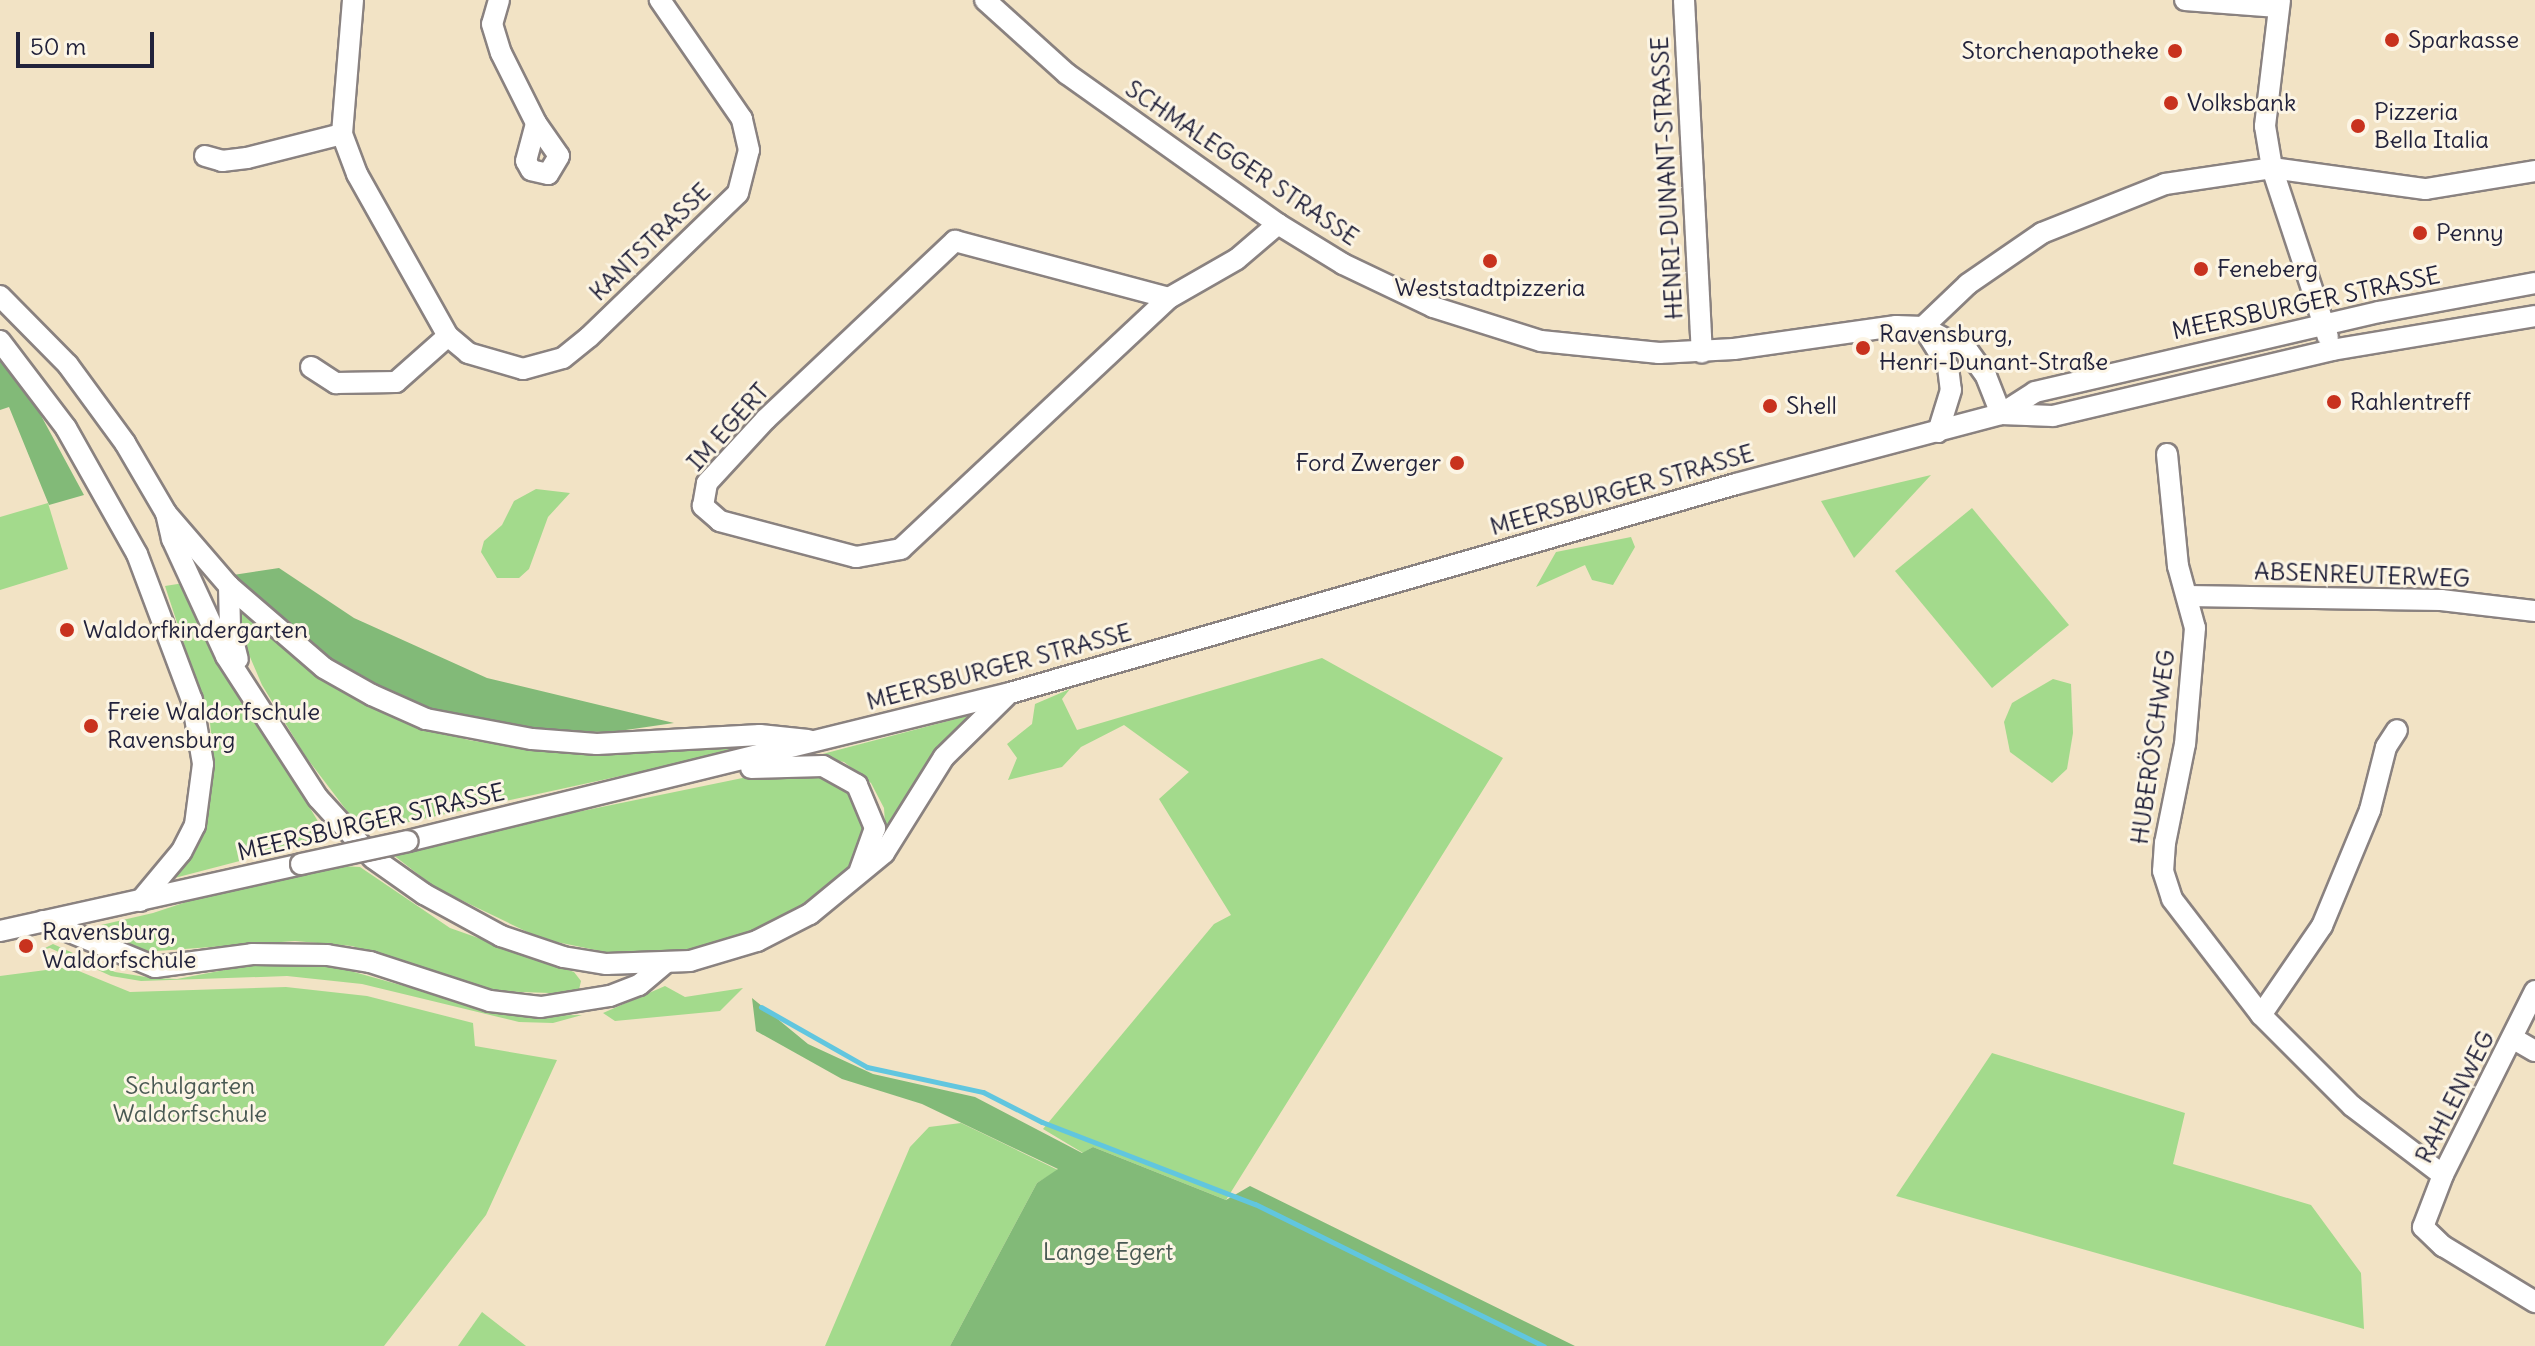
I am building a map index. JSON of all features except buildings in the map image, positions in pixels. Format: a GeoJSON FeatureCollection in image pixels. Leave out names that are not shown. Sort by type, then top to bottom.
{"type":"FeatureCollection","features":[{"type":"Feature","properties":{"kind":"street"},"geometry":{"type":"LineString","coordinates":[[205,156],[222,161],[247,158],[342,134],[353,0]]}},
{"type":"Feature","properties":{"kind":"street"},"geometry":{"type":"LineString","coordinates":[[499,0],[492,24],[536,123]]}},
{"type":"Feature","properties":{"kind":"street","name":"KANTSTRASSE"},"geometry":{"type":"LineString","coordinates":[[342,134],[357,174],[448,336],[468,353],[502,367],[549,365],[589,337],[738,193],[749,150],[742,119],[660,0]]}},
{"type":"Feature","properties":{"kind":"street","name":"SCHMALEGGER STRASSE"},"geometry":{"type":"LineString","coordinates":[[985,0],[1067,74],[1278,224],[1387,287],[1497,328],[1589,349],[1702,353],[1886,327],[1923,327],[1968,351],[1986,376],[2001,414]]}},
{"type":"Feature","properties":{"kind":"street","name":"HENRI-DUNANT-STRASSE"},"geometry":{"type":"LineString","coordinates":[[1684,0],[1702,353]]}},
{"type":"Feature","properties":{"kind":"street"},"geometry":{"type":"LineString","coordinates":[[2185,0],[2279,4],[2265,126],[2272,168],[2332,350]]}},
{"type":"Feature","properties":{"kind":"street"},"geometry":{"type":"LineString","coordinates":[[1938,432],[1951,390],[1948,367],[1923,327],[1968,284],[2042,233],[2165,184],[2272,168],[2426,189],[2535,171]]}},
{"type":"Feature","properties":{"kind":"street","name":"IM EGERT"},"geometry":{"type":"LineString","coordinates":[[1169,298],[955,241],[766,419],[707,483],[703,506],[720,521],[856,557],[901,549],[1169,298],[1237,259],[1278,224]]}},
{"type":"Feature","properties":{"kind":"street","name":"MEERSBURGER STRASSE"},"geometry":{"type":"LineString","coordinates":[[0,931],[408,841],[824,742],[1010,693],[1736,484],[2001,414],[2035,392],[2325,324],[2535,283]]}},
{"type":"Feature","properties":{"kind":"street"},"geometry":{"type":"LineString","coordinates":[[0,296],[44,338],[97,402],[166,513],[229,586],[324,668],[426,719],[518,737],[597,744],[760,735],[824,742]]}},
{"type":"Feature","properties":{"kind":"street","name":"MEERSBURGER STRASSE"},"geometry":{"type":"LineString","coordinates":[[2001,414],[2053,416],[2332,350],[2535,316]]}},
{"type":"Feature","properties":{"kind":"street"},"geometry":{"type":"LineString","coordinates":[[311,367],[336,383],[396,382],[448,336]]}},
{"type":"Feature","properties":{"kind":"street"},"geometry":{"type":"LineString","coordinates":[[0,341],[66,428],[137,554],[192,700],[203,764],[195,825],[181,852],[140,901]]}},
{"type":"Feature","properties":{"kind":"street","name":"HUBERÖSCHWEG"},"geometry":{"type":"LineString","coordinates":[[2167,454],[2178,566],[2195,628],[2193,679],[2163,871],[2172,899],[2261,1015],[2352,1106],[2443,1175]]}},
{"type":"Feature","properties":{"kind":"street"},"geometry":{"type":"LineString","coordinates":[[166,513],[209,622],[318,798],[373,858],[424,894],[472,922],[542,951],[606,964],[664,964],[757,941],[810,914],[884,853],[944,757],[1010,693]]}},
{"type":"Feature","properties":{"kind":"street"},"geometry":{"type":"LineString","coordinates":[[229,586],[230,628],[245,682]]}},
{"type":"Feature","properties":{"kind":"street","name":"ABSENREUTERWEG"},"geometry":{"type":"LineString","coordinates":[[2187,596],[2441,600],[2535,611]]}},
{"type":"Feature","properties":{"kind":"street"},"geometry":{"type":"LineString","coordinates":[[2261,1015],[2322,926],[2397,730]]}},
{"type":"Feature","properties":{"kind":"street"},"geometry":{"type":"LineString","coordinates":[[711,769],[823,766],[842,774],[862,793],[874,819],[872,847],[858,876]]}},
{"type":"Feature","properties":{"kind":"street"},"geometry":{"type":"LineString","coordinates":[[43,921],[155,967],[252,954],[327,955],[370,962],[490,1001],[541,1007],[610,996],[639,985],[664,964]]}},
{"type":"Feature","properties":{"kind":"street","name":"RAHLENWEG"},"geometry":{"type":"LineString","coordinates":[[2535,991],[2514,1039],[2443,1175],[2423,1227],[2443,1246],[2535,1302]]}},
{"type":"Feature","properties":{"kind":"street"},"geometry":{"type":"LineString","coordinates":[[2514,1039],[2535,1051]]}},
{"type":"Feature","properties":{"kind":"green space"},"geometry":{"type":"Polygon","coordinates":[[[0,360],[31,397],[84,495],[49,505],[9,407],[0,410],[0,360]]]}},
{"type":"Feature","properties":{"kind":"green space"},"geometry":{"type":"Polygon","coordinates":[[[1931,475],[1854,558],[1821,501],[1931,475]]]}},
{"type":"Feature","properties":{"kind":"green space"},"geometry":{"type":"Polygon","coordinates":[[[536,489],[570,493],[548,517],[529,569],[519,578],[497,578],[481,552],[484,541],[502,525],[514,501],[536,489]]]}},
{"type":"Feature","properties":{"kind":"green space"},"geometry":{"type":"Polygon","coordinates":[[[48,503],[68,569],[0,590],[0,517],[48,503]]]}},
{"type":"Feature","properties":{"kind":"green space"},"geometry":{"type":"Polygon","coordinates":[[[1972,508],[2069,625],[1992,688],[1895,571],[1972,508]]]}},
{"type":"Feature","properties":{"kind":"green space"},"geometry":{"type":"Polygon","coordinates":[[[1631,537],[1635,547],[1613,585],[1592,580],[1585,565],[1536,587],[1556,552],[1631,537]]]}},
{"type":"Feature","properties":{"kind":"green space"},"geometry":{"type":"Polygon","coordinates":[[[279,568],[354,618],[487,678],[674,723],[612,732],[530,731],[462,720],[407,703],[342,670],[233,575],[279,568]]]}},
{"type":"Feature","properties":{"kind":"green space"},"geometry":{"type":"Polygon","coordinates":[[[184,583],[236,685],[328,838],[163,881],[203,821],[214,761],[210,723],[165,586],[184,583]]]}},
{"type":"Feature","properties":{"kind":"green space"},"geometry":{"type":"Polygon","coordinates":[[[236,605],[335,687],[399,717],[468,740],[536,750],[607,751],[760,735],[763,745],[363,832],[306,757],[262,685],[238,629],[236,605]]]}},
{"type":"Feature","properties":{"kind":"green space"},"geometry":{"type":"Polygon","coordinates":[[[1322,658],[1503,758],[1226,1200],[1093,1147],[1083,1153],[1043,1129],[1214,924],[1231,915],[1159,799],[1189,772],[1124,725],[1081,747],[1062,767],[1008,780],[1017,758],[1007,744],[1032,724],[1035,704],[1070,689],[1062,699],[1077,730],[1322,658]]]}},
{"type":"Feature","properties":{"kind":"green space"},"geometry":{"type":"Polygon","coordinates":[[[2053,679],[2071,684],[2073,733],[2067,769],[2052,783],[2010,752],[2004,722],[2012,703],[2053,679]]]}},
{"type":"Feature","properties":{"kind":"green space"},"geometry":{"type":"Polygon","coordinates":[[[971,715],[944,744],[886,839],[884,808],[871,783],[844,762],[815,756],[971,715]]]}},
{"type":"Feature","properties":{"kind":"green space"},"geometry":{"type":"Polygon","coordinates":[[[762,774],[813,774],[834,779],[852,792],[866,828],[857,866],[783,923],[701,951],[620,955],[542,939],[436,888],[388,851],[762,774]]]}},
{"type":"Feature","properties":{"kind":"green space"},"geometry":{"type":"Polygon","coordinates":[[[301,864],[360,867],[450,928],[574,972],[581,981],[578,994],[495,991],[352,946],[295,941],[143,952],[101,925],[153,913],[301,864]]]}},
{"type":"Feature","properties":{"kind":"green space"},"geometry":{"type":"Polygon","coordinates":[[[53,944],[115,972],[152,978],[177,979],[267,962],[322,963],[511,1016],[582,1015],[553,1023],[519,1022],[362,984],[287,976],[141,981],[111,976],[50,948],[41,950],[53,944]]]}},
{"type":"Feature","properties":{"kind":"green space","name":"Schulgarten Waldorfschule"},"geometry":{"type":"Polygon","coordinates":[[[69,967],[130,992],[286,987],[367,996],[473,1023],[475,1046],[557,1060],[486,1215],[384,1346],[0,1346],[0,976],[69,967]]]}},
{"type":"Feature","properties":{"kind":"green space"},"geometry":{"type":"Polygon","coordinates":[[[665,986],[685,997],[743,988],[720,1011],[615,1021],[603,1013],[665,986]]]}},
{"type":"Feature","properties":{"kind":"green space","name":"Lange Egert"},"geometry":{"type":"Polygon","coordinates":[[[752,998],[808,1044],[873,1074],[975,1097],[1082,1153],[1093,1147],[1226,1200],[1250,1186],[1575,1346],[950,1346],[1037,1183],[1058,1169],[922,1104],[842,1079],[756,1031],[752,998]]]}},
{"type":"Feature","properties":{"kind":"green space"},"geometry":{"type":"Polygon","coordinates":[[[1992,1053],[2185,1113],[2173,1164],[2311,1205],[2361,1273],[2364,1329],[1896,1196],[1992,1053]]]}},
{"type":"Feature","properties":{"kind":"green space"},"geometry":{"type":"Polygon","coordinates":[[[961,1123],[1058,1170],[1037,1183],[950,1346],[825,1346],[910,1147],[929,1127],[961,1123]]]}},
{"type":"Feature","properties":{"kind":"green space"},"geometry":{"type":"Polygon","coordinates":[[[482,1312],[526,1346],[458,1346],[482,1312]]]}},
{"type":"Feature","properties":{"kind":"waterway"},"geometry":{"type":"LineString","coordinates":[[761,1007],[867,1067],[983,1092],[1042,1122],[1255,1204],[1544,1346]]}},
{"type":"Feature","properties":{"kind":"place","name":"Sparkasse"},"geometry":{"type":"Point","coordinates":[2392,40]}},
{"type":"Feature","properties":{"kind":"place","name":"Storchenapotheke"},"geometry":{"type":"Point","coordinates":[2175,51]}},
{"type":"Feature","properties":{"kind":"place","name":"Volksbank"},"geometry":{"type":"Point","coordinates":[2171,103]}},
{"type":"Feature","properties":{"kind":"place","name":"Pizzeria Bella Italia"},"geometry":{"type":"Point","coordinates":[2358,126]}},
{"type":"Feature","properties":{"kind":"place","name":"Penny"},"geometry":{"type":"Point","coordinates":[2420,233]}},
{"type":"Feature","properties":{"kind":"place","name":"Weststadtpizzeria"},"geometry":{"type":"Point","coordinates":[1490,261]}},
{"type":"Feature","properties":{"kind":"place","name":"Feneberg"},"geometry":{"type":"Point","coordinates":[2201,269]}},
{"type":"Feature","properties":{"kind":"place","name":"Ravensburg, Henri-Dunant-Straße"},"geometry":{"type":"Point","coordinates":[1863,348]}},
{"type":"Feature","properties":{"kind":"place","name":"Rahlentreff"},"geometry":{"type":"Point","coordinates":[2334,402]}},
{"type":"Feature","properties":{"kind":"place","name":"Shell"},"geometry":{"type":"Point","coordinates":[1770,406]}},
{"type":"Feature","properties":{"kind":"place","name":"Ford Zwerger"},"geometry":{"type":"Point","coordinates":[1457,463]}},
{"type":"Feature","properties":{"kind":"place","name":"Waldorfkindergarten"},"geometry":{"type":"Point","coordinates":[67,630]}},
{"type":"Feature","properties":{"kind":"place","name":"Freie Waldorfschule Ravensburg"},"geometry":{"type":"Point","coordinates":[91,726]}},
{"type":"Feature","properties":{"kind":"place","name":"Ravensburg, Waldorfschule"},"geometry":{"type":"Point","coordinates":[26,946]}}]}
